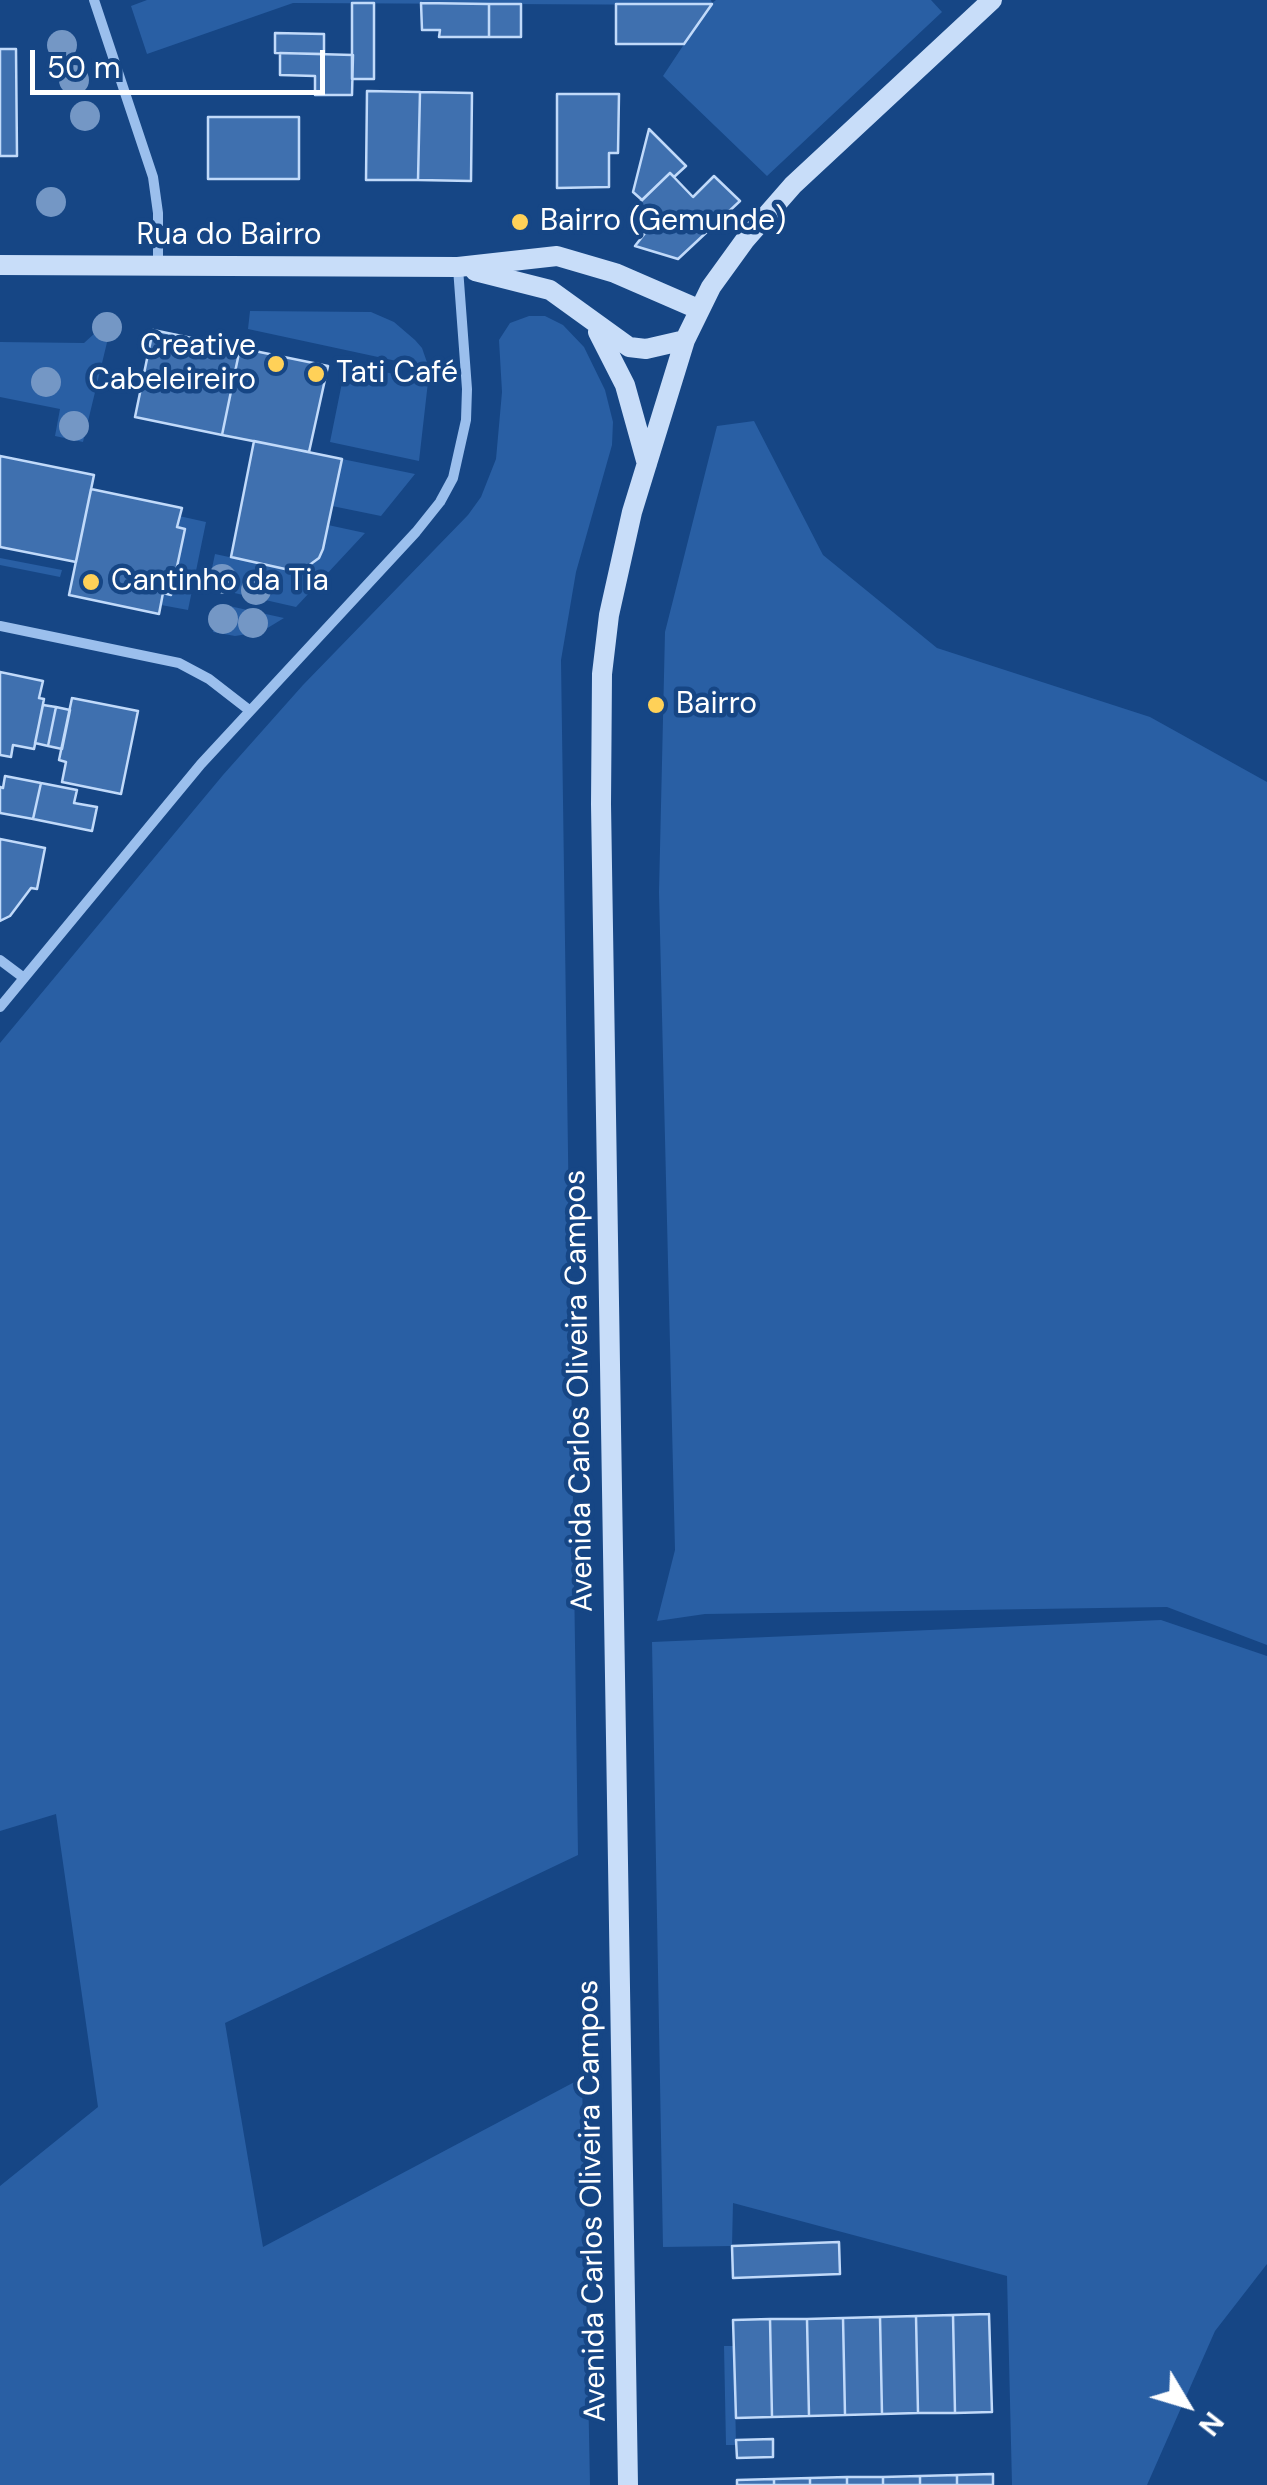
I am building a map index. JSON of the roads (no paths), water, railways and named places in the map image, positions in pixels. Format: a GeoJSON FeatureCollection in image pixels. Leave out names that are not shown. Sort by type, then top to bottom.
{"type":"FeatureCollection","features":[{"type":"Feature","properties":{"kind":"main road","name":"Avenida Carlos Oliveira Campos"},"geometry":{"type":"LineString","coordinates":[[628,2485],[606,1175],[602,674],[621,558],[685,340],[698,309],[726,264],[793,184],[992,0]]}},
{"type":"Feature","properties":{"kind":"main road","name":"Rua do Bairro"},"geometry":{"type":"LineString","coordinates":[[0,265],[458,267],[557,256],[581,260],[698,309]]}},
{"type":"Feature","properties":{"kind":"main road","name":"Rua do Bairro"},"geometry":{"type":"LineString","coordinates":[[458,267],[550,290],[629,346],[646,349],[685,340]]}},
{"type":"Feature","properties":{"kind":"main road","name":"Rua do Bairro"},"geometry":{"type":"LineString","coordinates":[[586,314],[607,345],[625,385],[647,464]]}},
{"type":"Feature","properties":{"kind":"street"},"geometry":{"type":"LineString","coordinates":[[94,0],[153,177],[158,266]]}},
{"type":"Feature","properties":{"kind":"street"},"geometry":{"type":"LineString","coordinates":[[0,1008],[249,710],[440,502],[462,450],[467,389],[458,267]]}},
{"type":"Feature","properties":{"kind":"street"},"geometry":{"type":"LineString","coordinates":[[0,626],[179,663],[209,678],[249,710]]}},
{"type":"Feature","properties":{"kind":"street"},"geometry":{"type":"LineString","coordinates":[[0,960],[24,978]]}},
{"type":"Feature","properties":{"kind":"place","name":"Bairro (Gemunde)"},"geometry":{"type":"Point","coordinates":[520,222]}},
{"type":"Feature","properties":{"kind":"place","name":"Creative Cabeleireiro"},"geometry":{"type":"Point","coordinates":[276,364]}},
{"type":"Feature","properties":{"kind":"place","name":"Tati Café"},"geometry":{"type":"Point","coordinates":[316,374]}},
{"type":"Feature","properties":{"kind":"place","name":"Cantinho da Tia"},"geometry":{"type":"Point","coordinates":[91,582]}},
{"type":"Feature","properties":{"kind":"place","name":"Bairro"},"geometry":{"type":"Point","coordinates":[656,705]}}]}
